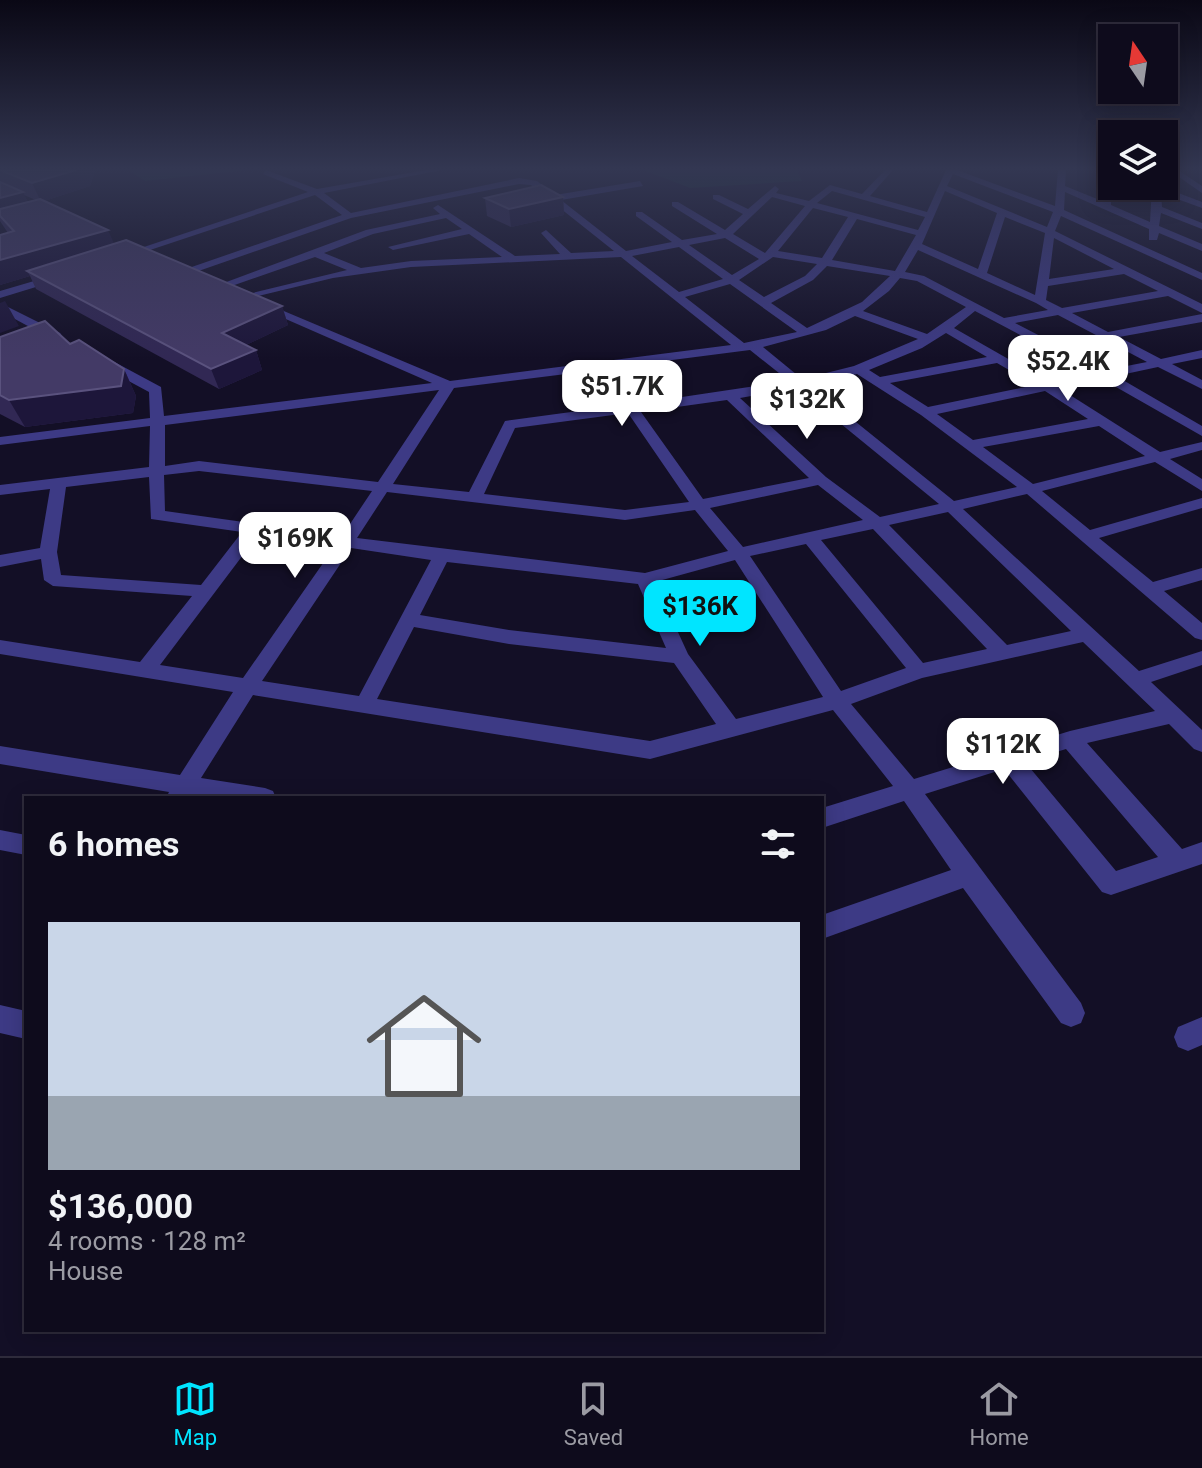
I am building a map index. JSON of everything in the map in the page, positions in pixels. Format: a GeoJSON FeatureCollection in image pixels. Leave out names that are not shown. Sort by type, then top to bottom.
{"type":"FeatureCollection","features":[{"type":"Feature","properties":{"kind":"street"},"geometry":{"type":"LineString","coordinates":[[111,260],[191,233]]}},
{"type":"Feature","properties":{"kind":"street"},"geometry":{"type":"LineString","coordinates":[[187,272],[299,233]]}},
{"type":"Feature","properties":{"kind":"street"},"geometry":{"type":"LineString","coordinates":[[219,287],[367,233]]}},
{"type":"Feature","properties":{"kind":"street"},"geometry":{"type":"LineString","coordinates":[[372,233],[411,264]]}},
{"type":"Feature","properties":{"kind":"street"},"geometry":{"type":"LineString","coordinates":[[393,247],[458,233]]}},
{"type":"Feature","properties":{"kind":"street"},"geometry":{"type":"LineString","coordinates":[[477,233],[515,261]]}},
{"type":"Feature","properties":{"kind":"street"},"geometry":{"type":"LineString","coordinates":[[546,233],[570,258]]}},
{"type":"Feature","properties":{"kind":"street"},"geometry":{"type":"LineString","coordinates":[[599,233],[674,297],[799,384],[951,506],[1202,743]]}},
{"type":"Feature","properties":{"kind":"street"},"geometry":{"type":"LineString","coordinates":[[669,233],[805,332]]}},
{"type":"Feature","properties":{"kind":"street"},"geometry":{"type":"LineString","coordinates":[[723,233],[768,256],[920,278],[1105,375],[1202,432]]}},
{"type":"Feature","properties":{"kind":"street"},"geometry":{"type":"LineString","coordinates":[[674,297],[732,281],[768,256],[785,233]]}},
{"type":"Feature","properties":{"kind":"street"},"geometry":{"type":"LineString","coordinates":[[762,303],[809,278],[825,262],[843,233]]}},
{"type":"Feature","properties":{"kind":"street"},"geometry":{"type":"LineString","coordinates":[[901,233],[1202,385]]}},
{"type":"Feature","properties":{"kind":"street"},"geometry":{"type":"LineString","coordinates":[[0,441],[747,346],[805,332],[855,312],[888,286],[920,233]]}},
{"type":"Feature","properties":{"kind":"street"},"geometry":{"type":"LineString","coordinates":[[981,275],[995,233]]}},
{"type":"Feature","properties":{"kind":"street"},"geometry":{"type":"LineString","coordinates":[[1040,301],[1050,233]]}},
{"type":"Feature","properties":{"kind":"street"},"geometry":{"type":"LineString","coordinates":[[1053,233],[1202,309]]}},
{"type":"Feature","properties":{"kind":"street"},"geometry":{"type":"LineString","coordinates":[[1111,233],[1202,277]]}},
{"type":"Feature","properties":{"kind":"street"},"geometry":{"type":"LineString","coordinates":[[1152,252],[1153,233]]}},
{"type":"Feature","properties":{"kind":"street"},"geometry":{"type":"LineString","coordinates":[[1169,233],[1202,248]]}},
{"type":"Feature","properties":{"kind":"street"},"geometry":{"type":"LineString","coordinates":[[242,297],[359,271],[411,264],[624,254],[726,235]]}},
{"type":"Feature","properties":{"kind":"street"},"geometry":{"type":"LineString","coordinates":[[125,246],[150,256]]}},
{"type":"Feature","properties":{"kind":"street"},"geometry":{"type":"LineString","coordinates":[[1045,256],[1089,251]]}},
{"type":"Feature","properties":{"kind":"street"},"geometry":{"type":"LineString","coordinates":[[315,253],[359,271]]}},
{"type":"Feature","properties":{"kind":"street"},"geometry":{"type":"LineString","coordinates":[[175,267],[449,385]]}},
{"type":"Feature","properties":{"kind":"street"},"geometry":{"type":"LineString","coordinates":[[1041,284],[1126,270]]}},
{"type":"Feature","properties":{"kind":"street"},"geometry":{"type":"LineString","coordinates":[[0,295],[69,273]]}},
{"type":"Feature","properties":{"kind":"street"},"geometry":{"type":"LineString","coordinates":[[1005,321],[1202,287]]}},
{"type":"Feature","properties":{"kind":"street"},"geometry":{"type":"LineString","coordinates":[[0,306],[65,341]]}},
{"type":"Feature","properties":{"kind":"street"},"geometry":{"type":"LineString","coordinates":[[474,499],[510,424],[730,396],[862,371],[947,329],[974,306]]}},
{"type":"Feature","properties":{"kind":"street"},"geometry":{"type":"LineString","coordinates":[[855,312],[929,339]]}},
{"type":"Feature","properties":{"kind":"street"},"geometry":{"type":"LineString","coordinates":[[1105,336],[1202,318]]}},
{"type":"Feature","properties":{"kind":"street"},"geometry":{"type":"LineString","coordinates":[[947,329],[1050,388],[1202,486]]}},
{"type":"Feature","properties":{"kind":"street"},"geometry":{"type":"LineString","coordinates":[[926,412],[1202,354]]}},
{"type":"Feature","properties":{"kind":"street"},"geometry":{"type":"LineString","coordinates":[[91,355],[156,390],[159,421],[155,469],[157,515],[442,556],[645,579],[739,553],[1030,489],[1202,446]]}},
{"type":"Feature","properties":{"kind":"street"},"geometry":{"type":"LineString","coordinates":[[880,381],[999,359]]}},
{"type":"Feature","properties":{"kind":"street"},"geometry":{"type":"LineString","coordinates":[[602,366],[699,505],[739,553],[837,701],[910,791],[1071,1013]]}},
{"type":"Feature","properties":{"kind":"street"},"geometry":{"type":"LineString","coordinates":[[862,371],[926,412],[1030,489],[1202,633]]}},
{"type":"Feature","properties":{"kind":"street"},"geometry":{"type":"LineString","coordinates":[[182,791],[247,687],[449,385]]}},
{"type":"Feature","properties":{"kind":"street"},"geometry":{"type":"LineString","coordinates":[[730,396],[821,480],[877,523],[1001,651]]}},
{"type":"Feature","properties":{"kind":"street"},"geometry":{"type":"LineString","coordinates":[[971,445],[1100,421]]}},
{"type":"Feature","properties":{"kind":"street"},"geometry":{"type":"LineString","coordinates":[[0,490],[199,466],[625,515],[699,505],[821,480]]}},
{"type":"Feature","properties":{"kind":"street"},"geometry":{"type":"LineString","coordinates":[[59,481],[48,552],[53,580],[207,591]]}},
{"type":"Feature","properties":{"kind":"street"},"geometry":{"type":"LineString","coordinates":[[1088,536],[1202,503]]}},
{"type":"Feature","properties":{"kind":"street"},"geometry":{"type":"LineString","coordinates":[[146,669],[253,530]]}},
{"type":"Feature","properties":{"kind":"street"},"geometry":{"type":"LineString","coordinates":[[810,538],[919,671]]}},
{"type":"Feature","properties":{"kind":"street"},"geometry":{"type":"LineString","coordinates":[[0,561],[48,552]]}},
{"type":"Feature","properties":{"kind":"street"},"geometry":{"type":"LineString","coordinates":[[364,705],[442,556]]}},
{"type":"Feature","properties":{"kind":"street"},"geometry":{"type":"LineString","coordinates":[[1150,589],[1202,574]]}},
{"type":"Feature","properties":{"kind":"street"},"geometry":{"type":"LineString","coordinates":[[645,579],[680,657],[732,730]]}},
{"type":"Feature","properties":{"kind":"street"},"geometry":{"type":"LineString","coordinates":[[410,620],[509,637],[680,657]]}},
{"type":"Feature","properties":{"kind":"street"},"geometry":{"type":"LineString","coordinates":[[0,647],[650,750],[837,701],[919,671],[1087,634]]}},
{"type":"Feature","properties":{"kind":"street"},"geometry":{"type":"LineString","coordinates":[[1135,680],[1202,658]]}},
{"type":"Feature","properties":{"kind":"street"},"geometry":{"type":"LineString","coordinates":[[824,817],[1070,739],[1173,715]]}},
{"type":"Feature","properties":{"kind":"street"},"geometry":{"type":"LineString","coordinates":[[1070,739],[1177,861]]}},
{"type":"Feature","properties":{"kind":"street"},"geometry":{"type":"LineString","coordinates":[[0,755],[182,791],[241,796]]}},
{"type":"Feature","properties":{"kind":"street"},"geometry":{"type":"LineString","coordinates":[[1010,760],[1111,884],[1202,853]]}},
{"type":"Feature","properties":{"kind":"street"},"geometry":{"type":"LineString","coordinates":[[0,840],[24,845]]}},
{"type":"Feature","properties":{"kind":"street"},"geometry":{"type":"LineString","coordinates":[[824,926],[968,875]]}},
{"type":"Feature","properties":{"kind":"street"},"geometry":{"type":"LineString","coordinates":[[0,1019],[24,1025]]}},
{"type":"Feature","properties":{"kind":"building"},"geometry":{"type":"Polygon","coordinates":[[[6,233],[96,233],[0,260],[0,235],[6,233]]]}},
{"type":"Feature","properties":{"kind":"building"},"geometry":{"type":"Polygon","coordinates":[[[126,240],[282,306],[222,333],[256,350],[211,369],[27,271],[126,240]]]}},
{"type":"Feature","properties":{"kind":"building"},"geometry":{"type":"Polygon","coordinates":[[[45,321],[70,344],[79,340],[124,369],[121,386],[9,400],[0,395],[0,337],[45,321]]]}}]}
